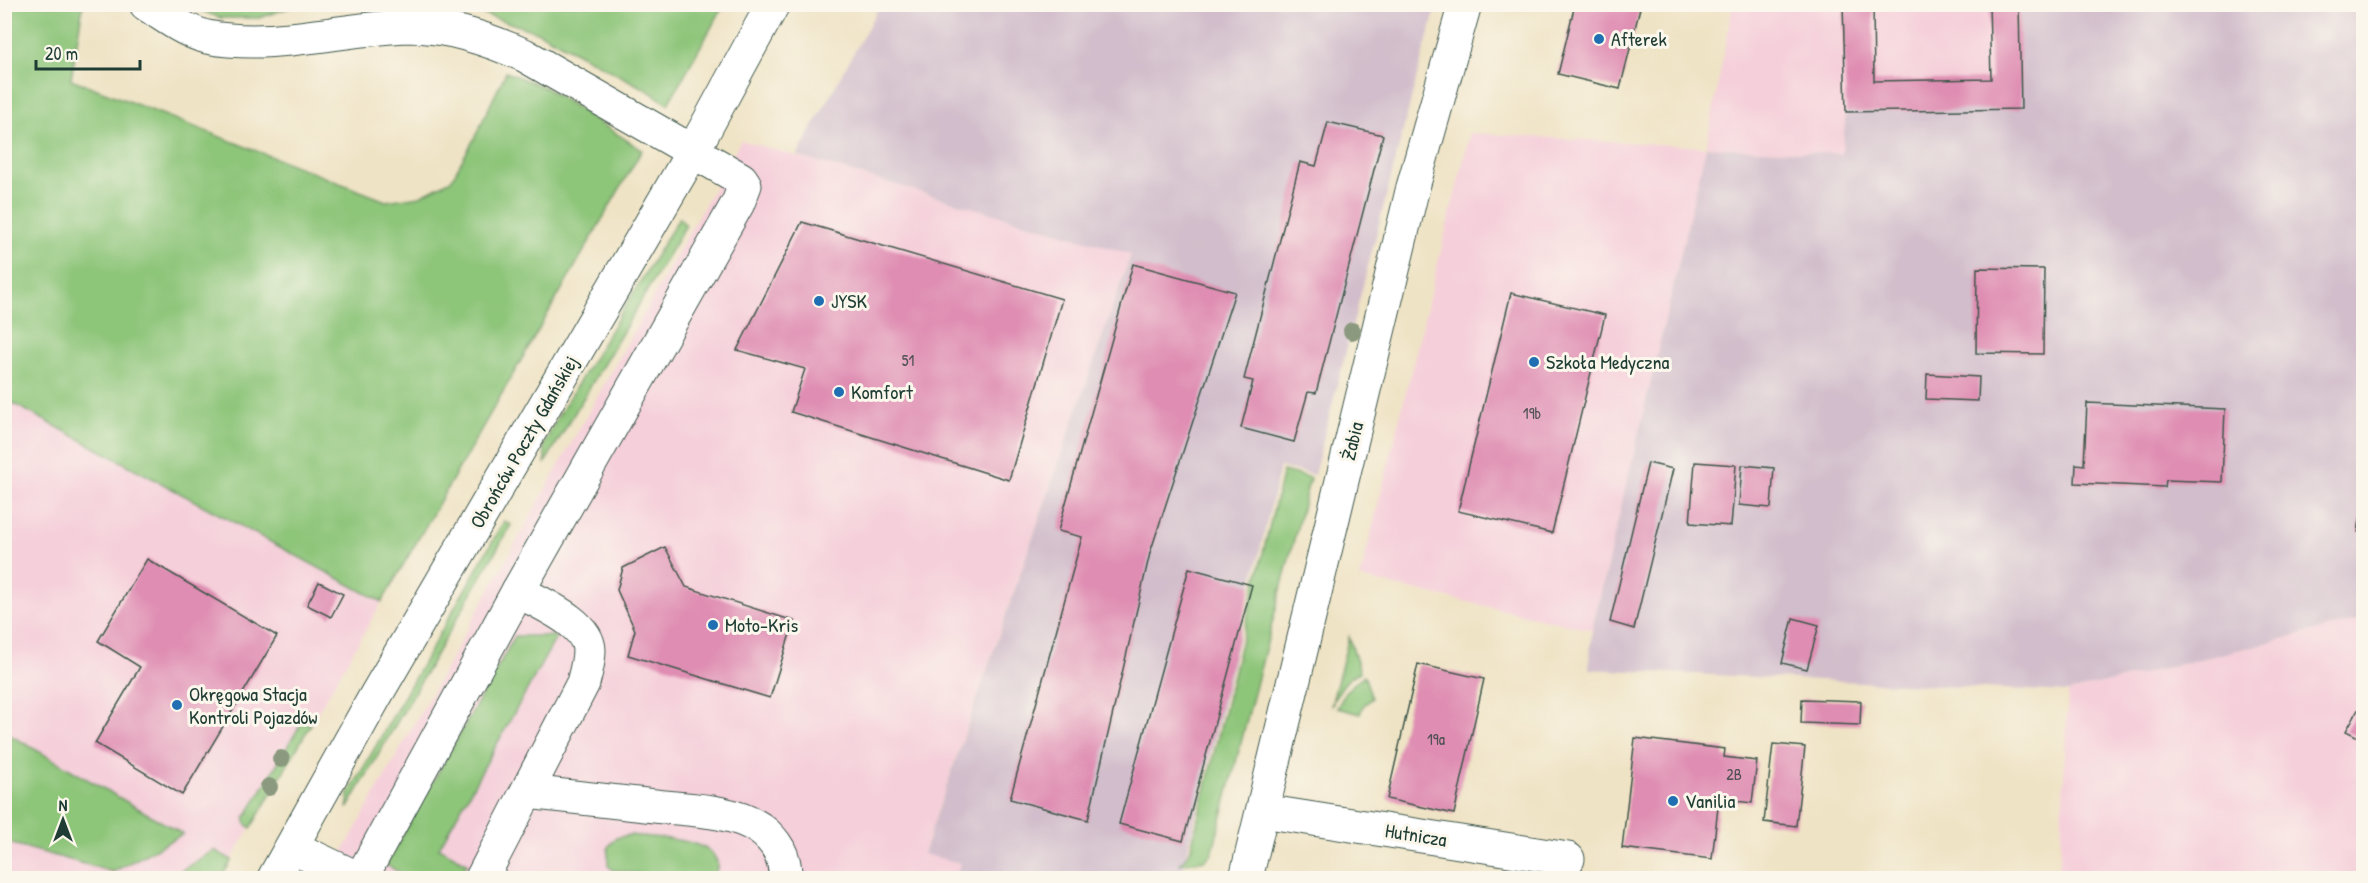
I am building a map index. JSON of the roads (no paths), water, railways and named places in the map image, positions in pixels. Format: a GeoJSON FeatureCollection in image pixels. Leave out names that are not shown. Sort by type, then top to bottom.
{"type":"FeatureCollection","features":[{"type":"Feature","properties":{"kind":"street"},"geometry":{"type":"LineString","coordinates":[[146,4],[205,37],[276,40],[410,26],[454,30],[496,42],[524,55],[741,179],[745,185],[359,879],[292,847]]}},
{"type":"Feature","properties":{"kind":"street","name":"Obrońców Poczty Gdańskiej"},"geometry":{"type":"LineString","coordinates":[[274,879],[376,695],[692,153],[773,4]]}},
{"type":"Feature","properties":{"kind":"street","name":"Żabia"},"geometry":{"type":"LineString","coordinates":[[1246,879],[1413,187],[1465,4]]}},
{"type":"Feature","properties":{"kind":"street"},"geometry":{"type":"LineString","coordinates":[[482,879],[583,683],[588,667],[589,648],[583,633],[571,621],[518,591]]}},
{"type":"Feature","properties":{"kind":"street"},"geometry":{"type":"LineString","coordinates":[[527,792],[696,811],[737,818],[757,827],[777,845],[786,869],[785,879]]}},
{"type":"Feature","properties":{"kind":"street","name":"Hutnicza"},"geometry":{"type":"LineString","coordinates":[[1263,811],[1568,859]]}},
{"type":"Feature","properties":{"kind":"place","name":"Afterek"},"geometry":{"type":"Point","coordinates":[1599,39]}},
{"type":"Feature","properties":{"kind":"place","name":"JYSK"},"geometry":{"type":"Point","coordinates":[819,301]}},
{"type":"Feature","properties":{"kind":"place","name":"Szkoła Medyczna"},"geometry":{"type":"Point","coordinates":[1534,362]}},
{"type":"Feature","properties":{"kind":"place","name":"Komfort"},"geometry":{"type":"Point","coordinates":[839,392]}},
{"type":"Feature","properties":{"kind":"place","name":"Moto-Kris"},"geometry":{"type":"Point","coordinates":[713,625]}},
{"type":"Feature","properties":{"kind":"place","name":"Okręgowa Stacja Kontroli Pojazdów"},"geometry":{"type":"Point","coordinates":[177,705]}},
{"type":"Feature","properties":{"kind":"place","name":"Vanilia"},"geometry":{"type":"Point","coordinates":[1673,801]}}]}
